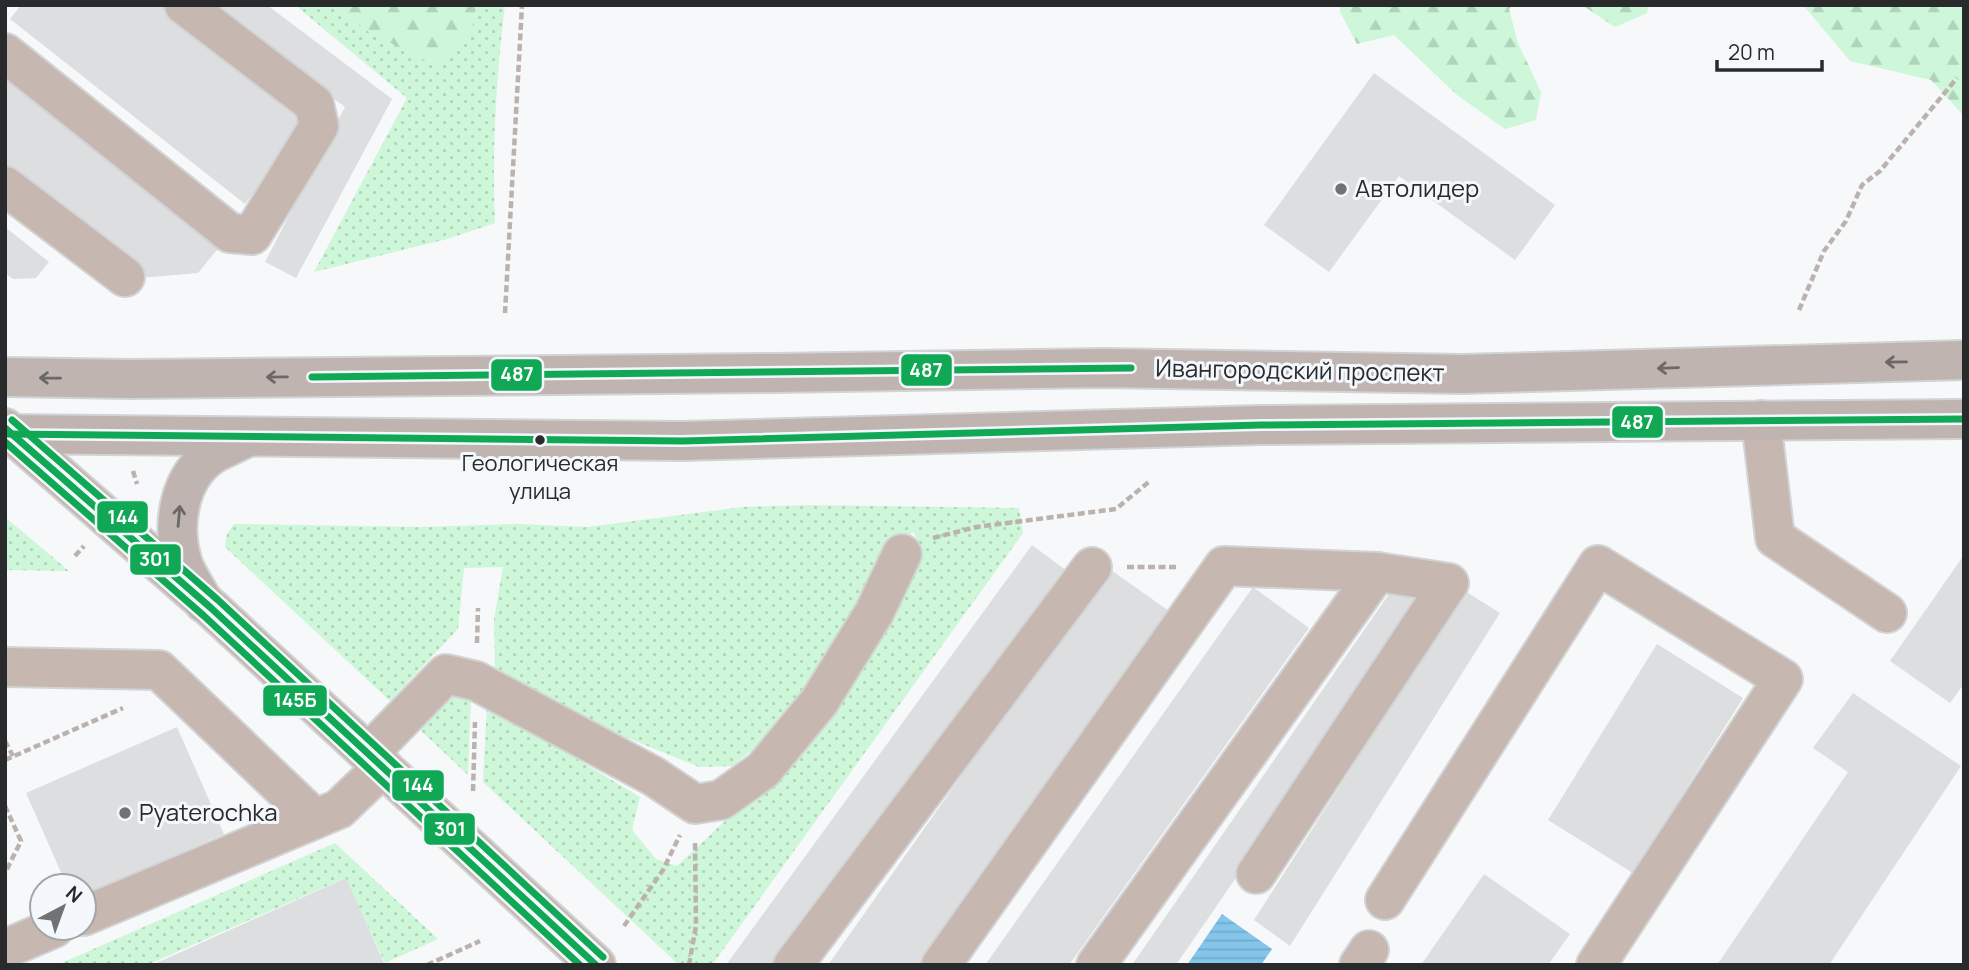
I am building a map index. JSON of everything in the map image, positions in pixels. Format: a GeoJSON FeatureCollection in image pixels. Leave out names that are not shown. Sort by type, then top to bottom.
{"type":"FeatureCollection","features":[{"type":"Feature","properties":{"kind":"highway","name":"Ивангородский проспект"},"geometry":{"type":"LineString","coordinates":[[5,377],[131,379],[1105,368],[1462,374],[1964,360]]}},
{"type":"Feature","properties":{"kind":"highway","name":"Ивангородский проспект"},"geometry":{"type":"LineString","coordinates":[[8,432],[683,442],[1261,425],[1964,419]]}},
{"type":"Feature","properties":{"kind":"highway"},"geometry":{"type":"LineString","coordinates":[[204,603],[183,564],[178,532],[181,499],[197,469],[212,455],[249,436]]}},
{"type":"Feature","properties":{"kind":"street"},"geometry":{"type":"LineString","coordinates":[[5,53],[230,233],[253,235],[319,126],[314,104],[184,5]]}},
{"type":"Feature","properties":{"kind":"street"},"geometry":{"type":"LineString","coordinates":[[5,186],[125,277]]}},
{"type":"Feature","properties":{"kind":"street"},"geometry":{"type":"LineString","coordinates":[[1761,420],[1775,538],[1887,613]]}},
{"type":"Feature","properties":{"kind":"street"},"geometry":{"type":"LineString","coordinates":[[8,432],[204,603],[596,965]]}},
{"type":"Feature","properties":{"kind":"street"},"geometry":{"type":"LineString","coordinates":[[98,909],[339,809],[446,674],[476,681],[653,776],[695,804],[722,800],[763,770],[818,702],[874,613],[902,554]]}},
{"type":"Feature","properties":{"kind":"street"},"geometry":{"type":"LineString","coordinates":[[1385,900],[1598,565],[1783,679],[1595,965]]}},
{"type":"Feature","properties":{"kind":"street"},"geometry":{"type":"LineString","coordinates":[[941,965],[1224,566],[1377,572],[1449,583],[1256,874]]}},
{"type":"Feature","properties":{"kind":"street"},"geometry":{"type":"LineString","coordinates":[[793,965],[1092,567]]}},
{"type":"Feature","properties":{"kind":"street"},"geometry":{"type":"LineString","coordinates":[[1096,965],[1377,572]]}},
{"type":"Feature","properties":{"kind":"street"},"geometry":{"type":"LineString","coordinates":[[5,667],[159,670],[315,819]]}},
{"type":"Feature","properties":{"kind":"street"},"geometry":{"type":"LineString","coordinates":[[5,948],[28,939]]}},
{"type":"Feature","properties":{"kind":"path"},"geometry":{"type":"LineString","coordinates":[[505,313],[522,5]]}},
{"type":"Feature","properties":{"kind":"path"},"geometry":{"type":"LineString","coordinates":[[1799,310],[1824,251],[1846,221],[1862,185],[1880,171],[1957,78]]}},
{"type":"Feature","properties":{"kind":"path"},"geometry":{"type":"LineString","coordinates":[[902,554],[926,539],[976,527],[1116,509],[1151,480]]}},
{"type":"Feature","properties":{"kind":"path"},"geometry":{"type":"LineString","coordinates":[[1092,567],[1224,566]]}},
{"type":"Feature","properties":{"kind":"path"},"geometry":{"type":"LineString","coordinates":[[5,760],[129,705]]}},
{"type":"Feature","properties":{"kind":"path"},"geometry":{"type":"LineString","coordinates":[[5,741],[13,756]]}},
{"type":"Feature","properties":{"kind":"path"},"geometry":{"type":"LineString","coordinates":[[624,926],[663,870],[695,804]]}},
{"type":"Feature","properties":{"kind":"path"},"geometry":{"type":"LineString","coordinates":[[689,965],[696,926],[695,804]]}},
{"type":"Feature","properties":{"kind":"path"},"geometry":{"type":"LineString","coordinates":[[5,806],[20,841],[5,873]]}},
{"type":"Feature","properties":{"kind":"path"},"geometry":{"type":"LineString","coordinates":[[427,965],[480,941]]}},
{"type":"Feature","properties":{"kind":"green space"},"geometry":{"type":"Polygon","coordinates":[[[295,5],[335,5],[369,32],[472,27],[477,5],[505,5],[496,114],[495,223],[447,239],[314,272],[407,98],[295,5]]]}},
{"type":"Feature","properties":{"kind":"green space"},"geometry":{"type":"Polygon","coordinates":[[[335,5],[477,5],[472,27],[440,68],[369,32],[335,5]]]}},
{"type":"Feature","properties":{"kind":"green space"},"geometry":{"type":"Polygon","coordinates":[[[1340,5],[1513,5],[1509,9],[1518,43],[1541,92],[1536,120],[1505,129],[1457,95],[1394,35],[1357,44],[1340,12],[1340,5]]]}},
{"type":"Feature","properties":{"kind":"green space"},"geometry":{"type":"Polygon","coordinates":[[[1582,5],[1649,5],[1647,13],[1615,27],[1582,5]]]}},
{"type":"Feature","properties":{"kind":"green space"},"geometry":{"type":"Polygon","coordinates":[[[1803,5],[1964,5],[1964,116],[1931,80],[1850,61],[1803,5]]]}},
{"type":"Feature","properties":{"kind":"green space"},"geometry":{"type":"Polygon","coordinates":[[[809,505],[1019,508],[1023,533],[712,965],[678,964],[483,782],[487,705],[640,797],[632,830],[656,859],[677,866],[773,776],[919,551],[914,532],[895,544],[783,726],[732,766],[699,767],[608,730],[495,673],[494,619],[503,567],[464,568],[458,629],[390,701],[225,547],[227,534],[234,524],[419,527],[517,524],[587,527],[743,507],[809,505]]]}},
{"type":"Feature","properties":{"kind":"green space"},"geometry":{"type":"Polygon","coordinates":[[[5,517],[69,571],[5,570],[5,517]]]}},
{"type":"Feature","properties":{"kind":"green space"},"geometry":{"type":"Polygon","coordinates":[[[464,693],[471,697],[468,775],[414,724],[446,695],[464,693]]]}},
{"type":"Feature","properties":{"kind":"green space"},"geometry":{"type":"Polygon","coordinates":[[[335,843],[438,939],[385,963],[345,878],[147,965],[57,965],[335,843]]]}},
{"type":"Feature","properties":{"kind":"water"},"geometry":{"type":"Polygon","coordinates":[[[1222,914],[1272,949],[1261,965],[1187,965],[1222,914]]]}},
{"type":"Feature","properties":{"kind":"building"},"geometry":{"type":"Polygon","coordinates":[[[21,5],[162,5],[310,122],[245,204],[10,19],[21,5]]]}},
{"type":"Feature","properties":{"kind":"building"},"geometry":{"type":"Polygon","coordinates":[[[209,5],[267,5],[392,99],[296,278],[265,262],[345,107],[209,5]]]}},
{"type":"Feature","properties":{"kind":"building"},"geometry":{"type":"Polygon","coordinates":[[[5,71],[220,246],[198,273],[139,278],[5,170],[5,71]]]}},
{"type":"Feature","properties":{"kind":"building"},"geometry":{"type":"Polygon","coordinates":[[[1374,73],[1555,205],[1515,260],[1399,176],[1329,272],[1264,225],[1374,73]]]}},
{"type":"Feature","properties":{"kind":"building"},"geometry":{"type":"Polygon","coordinates":[[[5,227],[49,262],[36,278],[13,279],[5,273],[5,227]]]}},
{"type":"Feature","properties":{"kind":"building"},"geometry":{"type":"Polygon","coordinates":[[[1032,545],[1067,571],[779,965],[726,965],[1032,545]]]}},
{"type":"Feature","properties":{"kind":"building"},"geometry":{"type":"Polygon","coordinates":[[[1964,555],[1964,684],[1950,703],[1890,661],[1964,555]]]}},
{"type":"Feature","properties":{"kind":"building"},"geometry":{"type":"Polygon","coordinates":[[[1108,568],[1169,611],[921,965],[828,965],[1108,568]]]}},
{"type":"Feature","properties":{"kind":"building"},"geometry":{"type":"Polygon","coordinates":[[[1396,584],[1424,604],[1176,965],[1132,965],[1396,584]]]}},
{"type":"Feature","properties":{"kind":"building"},"geometry":{"type":"Polygon","coordinates":[[[1253,587],[1309,628],[1069,965],[985,965],[1253,587]]]}},
{"type":"Feature","properties":{"kind":"building"},"geometry":{"type":"Polygon","coordinates":[[[1465,591],[1500,613],[1290,946],[1254,920],[1465,591]]]}},
{"type":"Feature","properties":{"kind":"building"},"geometry":{"type":"Polygon","coordinates":[[[1657,644],[1743,698],[1633,873],[1548,820],[1657,644]]]}},
{"type":"Feature","properties":{"kind":"building"},"geometry":{"type":"Polygon","coordinates":[[[1853,693],[1961,766],[1829,965],[1717,965],[1848,772],[1813,748],[1853,693]]]}},
{"type":"Feature","properties":{"kind":"building","name":"Pyaterochka"},"geometry":{"type":"Polygon","coordinates":[[[177,727],[224,834],[98,889],[98,872],[61,872],[26,793],[177,727]]]}},
{"type":"Feature","properties":{"kind":"building"},"geometry":{"type":"Polygon","coordinates":[[[1484,874],[1570,934],[1548,965],[1421,965],[1484,874]]]}},
{"type":"Feature","properties":{"kind":"building"},"geometry":{"type":"Polygon","coordinates":[[[346,878],[384,963],[380,965],[152,965],[346,878]]]}},
{"type":"Feature","properties":{"kind":"transit line","name":"487"},"geometry":{"type":"LineString","coordinates":[[312,377],[1131,368]]}},
{"type":"Feature","properties":{"kind":"transit line","name":"487"},"geometry":{"type":"LineString","coordinates":[[5,434],[683,441],[1261,425],[1964,419]]}},
{"type":"Feature","properties":{"kind":"transit line","name":"144"},"geometry":{"type":"LineString","coordinates":[[12,420],[218,600],[603,957]]}},
{"type":"Feature","properties":{"kind":"transit line","name":"301"},"geometry":{"type":"LineString","coordinates":[[5,428],[211,608],[596,965]]}},
{"type":"Feature","properties":{"kind":"transit line","name":"145Б"},"geometry":{"type":"LineString","coordinates":[[5,442],[204,616],[580,965]]}},
{"type":"Feature","properties":{"kind":"place","name":"Автолидер"},"geometry":{"type":"Point","coordinates":[1341,189]}},
{"type":"Feature","properties":{"kind":"place","name":"Геологическая улица"},"geometry":{"type":"Point","coordinates":[540,440]}},
{"type":"Feature","properties":{"kind":"place","name":"Pyaterochka"},"geometry":{"type":"Point","coordinates":[125,813]}}]}
